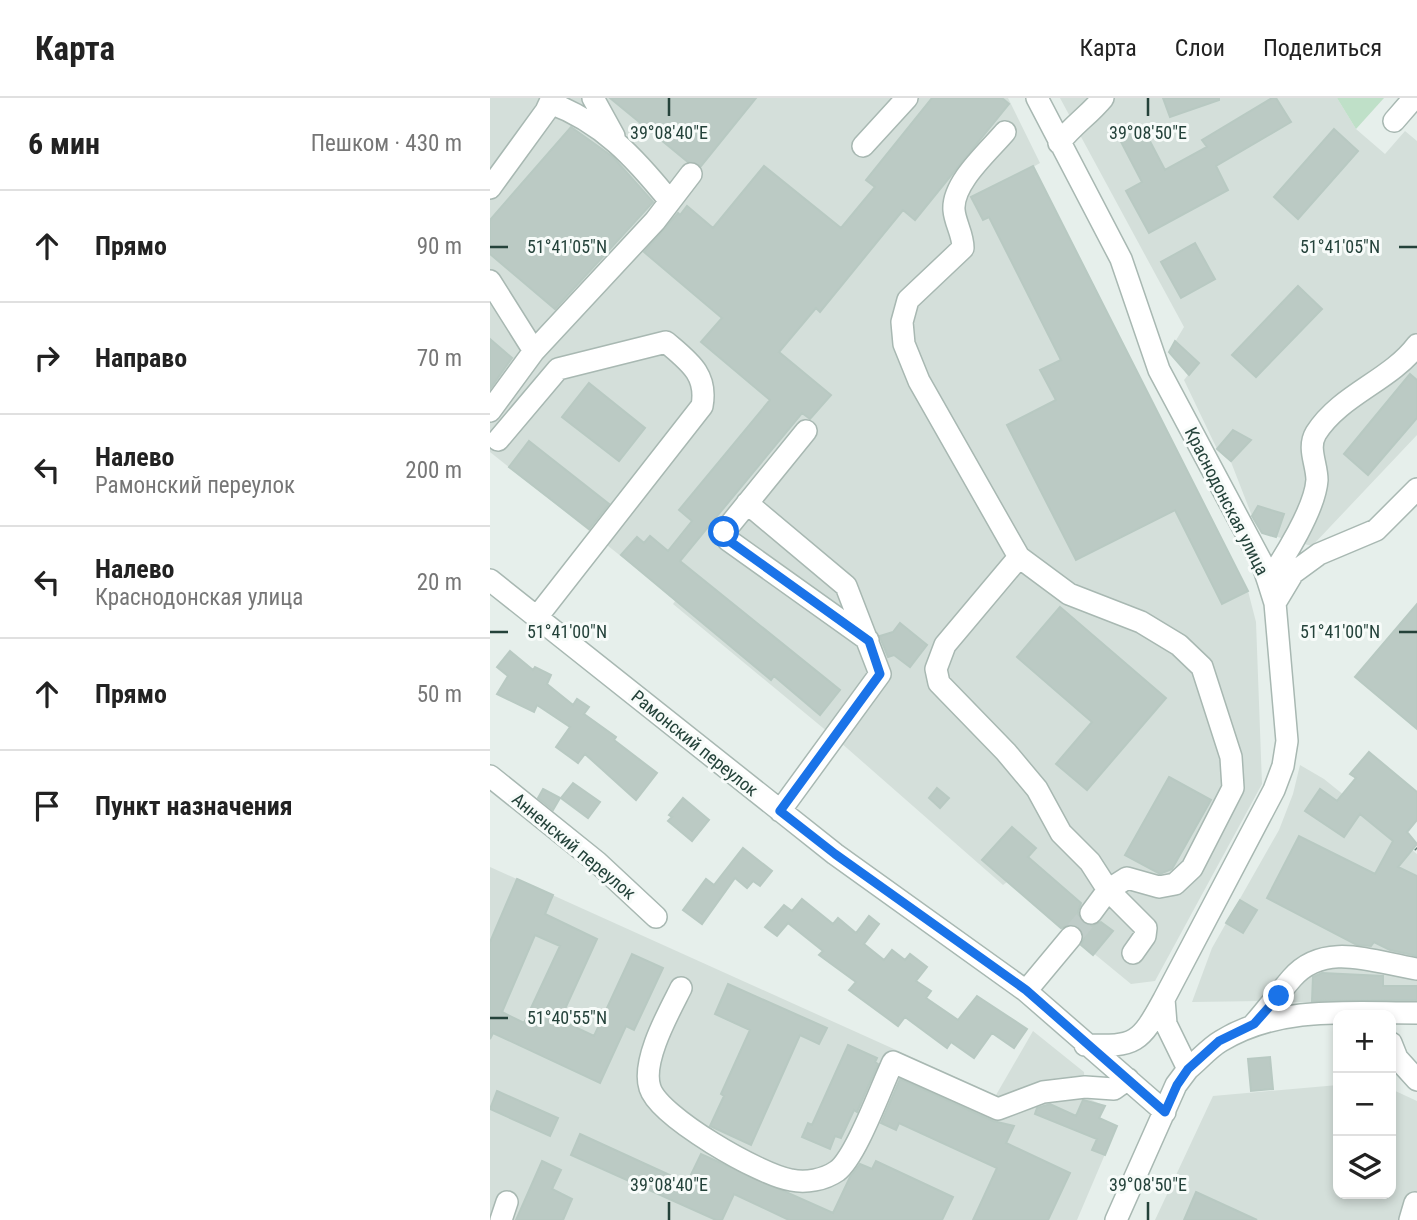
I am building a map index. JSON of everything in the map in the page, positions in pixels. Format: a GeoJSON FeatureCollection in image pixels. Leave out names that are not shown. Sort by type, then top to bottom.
{"type":"FeatureCollection","features":[{"type":"Feature","properties":{"kind":"street"},"geometry":{"type":"LineString","coordinates":[[593,98],[616,140],[669,200]]}},
{"type":"Feature","properties":{"kind":"street"},"geometry":{"type":"LineString","coordinates":[[863,146],[907,98]]}},
{"type":"Feature","properties":{"kind":"street","name":"Краснодонская улица"},"geometry":{"type":"LineString","coordinates":[[1037,98],[1121,259],[1159,370],[1262,563],[1275,603],[1287,741],[1275,790],[1146,1032],[1132,1042],[1114,1046],[1085,1045]]}},
{"type":"Feature","properties":{"kind":"street"},"geometry":{"type":"LineString","coordinates":[[1059,143],[1073,124],[1092,112],[1104,98]]}},
{"type":"Feature","properties":{"kind":"street"},"geometry":{"type":"LineString","coordinates":[[1394,121],[1414,98]]}},
{"type":"Feature","properties":{"kind":"street"},"geometry":{"type":"LineString","coordinates":[[490,188],[551,101],[574,112],[616,140]]}},
{"type":"Feature","properties":{"kind":"street"},"geometry":{"type":"LineString","coordinates":[[1005,132],[954,198],[954,214],[963,236],[963,248],[908,300],[902,321],[904,344],[919,382],[1019,557],[1069,594],[1141,622],[1179,645],[1202,667],[1231,757],[1233,789],[1192,868],[1175,884],[1159,887],[1127,878],[1108,890],[1091,913]]}},
{"type":"Feature","properties":{"kind":"street"},"geometry":{"type":"LineString","coordinates":[[490,411],[534,351],[655,221],[691,174]]}},
{"type":"Feature","properties":{"kind":"street"},"geometry":{"type":"LineString","coordinates":[[490,281],[534,351]]}},
{"type":"Feature","properties":{"kind":"street"},"geometry":{"type":"LineString","coordinates":[[498,440],[558,369],[666,342],[696,368],[705,391],[702,407],[537,617]]}},
{"type":"Feature","properties":{"kind":"street"},"geometry":{"type":"LineString","coordinates":[[1268,581],[1294,541],[1317,480],[1312,455],[1314,436],[1331,413],[1417,345]]}},
{"type":"Feature","properties":{"kind":"street"},"geometry":{"type":"LineString","coordinates":[[806,431],[724,532],[728,540],[869,641]]}},
{"type":"Feature","properties":{"kind":"street"},"geometry":{"type":"LineString","coordinates":[[1376,530],[1417,489]]}},
{"type":"Feature","properties":{"kind":"street"},"geometry":{"type":"LineString","coordinates":[[747,503],[846,586],[880,674],[780,811]]}},
{"type":"Feature","properties":{"kind":"street"},"geometry":{"type":"LineString","coordinates":[[1275,603],[1293,573],[1319,554],[1417,509]]}},
{"type":"Feature","properties":{"kind":"street"},"geometry":{"type":"LineString","coordinates":[[1019,557],[945,645],[936,669],[937,676],[950,696],[1006,752],[1037,789],[1061,834],[1090,862],[1108,890],[1146,928],[1133,953]]}},
{"type":"Feature","properties":{"kind":"street","name":"Рамонский переулок"},"geometry":{"type":"LineString","coordinates":[[490,580],[835,854],[1026,990],[1085,1045],[1165,1112]]}},
{"type":"Feature","properties":{"kind":"street","name":"Анненский переулок"},"geometry":{"type":"LineString","coordinates":[[490,776],[597,862],[656,917]]}},
{"type":"Feature","properties":{"kind":"street"},"geometry":{"type":"LineString","coordinates":[[1026,990],[1071,937]]}},
{"type":"Feature","properties":{"kind":"street"},"geometry":{"type":"LineString","coordinates":[[1254,1024],[1293,976],[1311,963],[1335,956],[1361,957],[1417,969]]}},
{"type":"Feature","properties":{"kind":"street"},"geometry":{"type":"LineString","coordinates":[[681,988],[656,1036],[649,1085],[656,1101],[703,1140],[788,1180],[818,1180],[845,1164],[893,1062],[998,1109],[1043,1092],[1085,1087],[1114,1088],[1128,1079]]}},
{"type":"Feature","properties":{"kind":"street"},"geometry":{"type":"LineString","coordinates":[[1164,999],[1166,1024],[1188,1069]]}},
{"type":"Feature","properties":{"kind":"street"},"geometry":{"type":"LineString","coordinates":[[1396,1014],[1417,1013]]}},
{"type":"Feature","properties":{"kind":"street"},"geometry":{"type":"LineString","coordinates":[[1116,1220],[1177,1085],[1188,1069],[1219,1041],[1254,1024],[1298,1014],[1333,1014]]}},
{"type":"Feature","properties":{"kind":"street"},"geometry":{"type":"LineString","coordinates":[[1396,1056],[1417,1080]]}},
{"type":"Feature","properties":{"kind":"shaded area"},"geometry":{"type":"Polygon","coordinates":[[[490,98],[1008,98],[1040,163],[1033,167],[1248,591],[1256,622],[1262,784],[1155,981],[1131,984],[1007,882],[1003,885],[840,742],[673,604],[676,600],[490,452],[490,98]]]}},
{"type":"Feature","properties":{"kind":"shaded area"},"geometry":{"type":"Polygon","coordinates":[[[1060,98],[1337,98],[1356,129],[1385,154],[1405,131],[1417,141],[1417,435],[1312,546],[1262,533],[1252,516],[1231,462],[1217,449],[1184,380],[1188,375],[1169,352],[1184,327],[1060,98]]]}},
{"type":"Feature","properties":{"kind":"shaded area"},"geometry":{"type":"Polygon","coordinates":[[[1300,765],[1324,779],[1417,854],[1417,1003],[1286,1002],[1273,990],[1262,1001],[1192,1002],[1212,948],[1279,830],[1293,794],[1300,765]]]}},
{"type":"Feature","properties":{"kind":"shaded area"},"geometry":{"type":"Polygon","coordinates":[[[490,867],[996,1095],[1033,1031],[1084,1072],[1085,1097],[1105,1106],[1099,1118],[1117,1126],[1077,1220],[490,1220],[490,867]]]}},
{"type":"Feature","properties":{"kind":"shaded area"},"geometry":{"type":"Polygon","coordinates":[[[1333,1085],[1333,1199],[1396,1199],[1396,1091],[1417,1101],[1417,1220],[1155,1220],[1213,1096],[1333,1085]]]}},
{"type":"Feature","properties":{"kind":"green space"},"geometry":{"type":"Polygon","coordinates":[[[1337,98],[1384,98],[1356,129],[1337,98]]]}},
{"type":"Feature","properties":{"kind":"building"},"geometry":{"type":"Polygon","coordinates":[[[610,98],[756,98],[701,166],[688,162],[610,98]]]}},
{"type":"Feature","properties":{"kind":"building"},"geometry":{"type":"Polygon","coordinates":[[[932,98],[1002,98],[1009,104],[915,220],[903,210],[820,312],[816,308],[779,352],[831,395],[810,419],[802,413],[680,561],[840,690],[820,715],[774,676],[771,680],[621,555],[637,537],[644,543],[650,536],[668,551],[692,521],[679,510],[770,400],[701,342],[722,318],[644,252],[687,206],[713,228],[764,166],[841,228],[875,187],[866,180],[932,98]]]}},
{"type":"Feature","properties":{"kind":"building"},"geometry":{"type":"Polygon","coordinates":[[[1163,98],[1219,98],[1219,100],[1170,117],[1163,98]]]}},
{"type":"Feature","properties":{"kind":"building"},"geometry":{"type":"Polygon","coordinates":[[[1276,98],[1291,122],[1216,166],[1228,190],[1149,233],[1126,191],[1142,182],[1119,138],[1142,126],[1165,170],[1207,147],[1202,140],[1276,98]]]}},
{"type":"Feature","properties":{"kind":"building"},"geometry":{"type":"Polygon","coordinates":[[[571,127],[613,157],[653,202],[555,309],[490,254],[490,220],[571,127]]]}},
{"type":"Feature","properties":{"kind":"building"},"geometry":{"type":"Polygon","coordinates":[[[1334,129],[1358,151],[1298,219],[1274,197],[1334,129]]]}},
{"type":"Feature","properties":{"kind":"building"},"geometry":{"type":"Polygon","coordinates":[[[1033,166],[1248,591],[1222,604],[1175,510],[1076,560],[1007,425],[1056,400],[1040,370],[1061,360],[989,217],[983,220],[971,197],[1033,166]]]}},
{"type":"Feature","properties":{"kind":"building"},"geometry":{"type":"Polygon","coordinates":[[[1195,243],[1215,279],[1181,298],[1161,262],[1195,243]]]}},
{"type":"Feature","properties":{"kind":"building"},"geometry":{"type":"Polygon","coordinates":[[[1298,286],[1322,309],[1256,377],[1232,355],[1298,286]]]}},
{"type":"Feature","properties":{"kind":"building"},"geometry":{"type":"Polygon","coordinates":[[[490,339],[512,358],[490,389],[490,339]]]}},
{"type":"Feature","properties":{"kind":"building"},"geometry":{"type":"Polygon","coordinates":[[[1175,341],[1199,363],[1189,375],[1169,352],[1175,341]]]}},
{"type":"Feature","properties":{"kind":"building"},"geometry":{"type":"Polygon","coordinates":[[[1410,374],[1417,380],[1417,418],[1368,475],[1344,454],[1410,374]]]}},
{"type":"Feature","properties":{"kind":"building"},"geometry":{"type":"Polygon","coordinates":[[[589,383],[645,428],[619,461],[562,417],[589,383]]]}},
{"type":"Feature","properties":{"kind":"building"},"geometry":{"type":"Polygon","coordinates":[[[1233,430],[1251,440],[1231,461],[1217,449],[1233,430]]]}},
{"type":"Feature","properties":{"kind":"building"},"geometry":{"type":"Polygon","coordinates":[[[529,441],[609,504],[589,529],[509,467],[529,441]]]}},
{"type":"Feature","properties":{"kind":"building"},"geometry":{"type":"Polygon","coordinates":[[[1258,506],[1284,514],[1276,537],[1262,533],[1252,516],[1258,506]]]}},
{"type":"Feature","properties":{"kind":"building"},"geometry":{"type":"Polygon","coordinates":[[[1417,604],[1417,729],[1355,677],[1417,604]]]}},
{"type":"Feature","properties":{"kind":"building"},"geometry":{"type":"Polygon","coordinates":[[[1060,607],[1166,698],[1087,790],[1056,764],[1092,722],[1017,657],[1060,607]]]}},
{"type":"Feature","properties":{"kind":"building"},"geometry":{"type":"Polygon","coordinates":[[[900,623],[927,645],[910,667],[894,655],[888,657],[880,636],[893,632],[900,623]]]}},
{"type":"Feature","properties":{"kind":"building"},"geometry":{"type":"Polygon","coordinates":[[[510,651],[533,670],[535,667],[551,675],[547,684],[573,705],[577,699],[589,707],[584,714],[616,737],[614,740],[657,773],[636,800],[585,754],[578,763],[556,747],[570,727],[537,705],[534,712],[497,694],[508,676],[497,667],[510,651]]]}},
{"type":"Feature","properties":{"kind":"building"},"geometry":{"type":"Polygon","coordinates":[[[1369,752],[1417,792],[1417,820],[1407,832],[1417,844],[1398,867],[1417,876],[1417,956],[1390,950],[1374,942],[1371,946],[1357,945],[1267,898],[1299,836],[1375,874],[1393,841],[1360,814],[1344,837],[1305,811],[1320,789],[1337,801],[1356,778],[1350,774],[1369,752]]]}},
{"type":"Feature","properties":{"kind":"building"},"geometry":{"type":"Polygon","coordinates":[[[1169,777],[1211,800],[1172,869],[1160,874],[1125,855],[1169,777]]]}},
{"type":"Feature","properties":{"kind":"building"},"geometry":{"type":"Polygon","coordinates":[[[573,783],[600,802],[588,818],[561,798],[573,783]]]}},
{"type":"Feature","properties":{"kind":"building"},"geometry":{"type":"Polygon","coordinates":[[[937,788],[949,798],[940,808],[929,798],[937,788]]]}},
{"type":"Feature","properties":{"kind":"building"},"geometry":{"type":"Polygon","coordinates":[[[543,789],[560,798],[553,810],[538,798],[543,789]]]}},
{"type":"Feature","properties":{"kind":"building"},"geometry":{"type":"Polygon","coordinates":[[[683,798],[709,820],[692,841],[668,821],[672,817],[669,815],[683,798]]]}},
{"type":"Feature","properties":{"kind":"building"},"geometry":{"type":"Polygon","coordinates":[[[1012,827],[1036,848],[1028,857],[1081,903],[1078,912],[1083,923],[1090,926],[1101,922],[1113,931],[1093,955],[1081,945],[1084,939],[1080,927],[1073,924],[1061,928],[982,860],[1012,827]]]}},
{"type":"Feature","properties":{"kind":"building"},"geometry":{"type":"Polygon","coordinates":[[[743,848],[772,871],[760,886],[753,881],[747,888],[735,878],[702,924],[683,910],[706,879],[714,885],[743,848]]]}},
{"type":"Feature","properties":{"kind":"building"},"geometry":{"type":"Polygon","coordinates":[[[517,879],[553,895],[545,914],[597,939],[560,1020],[594,1036],[632,954],[663,968],[634,1030],[626,1026],[600,1083],[493,1033],[490,1039],[490,942],[517,879]],[[535,935],[502,1012],[524,1023],[560,946],[535,935]]]}},
{"type":"Feature","properties":{"kind":"building"},"geometry":{"type":"Polygon","coordinates":[[[802,899],[833,924],[838,918],[856,933],[869,916],[879,924],[864,944],[884,960],[892,950],[905,960],[910,954],[927,967],[916,981],[931,991],[926,998],[958,1020],[977,996],[1027,1029],[1014,1048],[992,1033],[974,1058],[951,1042],[947,1048],[905,1017],[898,1026],[849,990],[856,982],[819,955],[823,951],[788,923],[777,936],[765,927],[784,905],[792,911],[802,899]]]}},
{"type":"Feature","properties":{"kind":"building"},"geometry":{"type":"Polygon","coordinates":[[[1240,900],[1257,910],[1243,933],[1226,923],[1240,900]]]}},
{"type":"Feature","properties":{"kind":"building"},"geometry":{"type":"Polygon","coordinates":[[[1322,973],[1383,976],[1383,986],[1417,986],[1417,1000],[1312,1001],[1313,977],[1322,973]]]}},
{"type":"Feature","properties":{"kind":"building"},"geometry":{"type":"Polygon","coordinates":[[[728,984],[827,1028],[819,1044],[800,1035],[751,1145],[710,1126],[724,1096],[721,1094],[750,1030],[715,1014],[728,984]]]}},
{"type":"Feature","properties":{"kind":"building"},"geometry":{"type":"Polygon","coordinates":[[[848,1045],[877,1058],[875,1062],[878,1064],[857,1112],[854,1110],[841,1138],[835,1136],[830,1149],[802,1137],[808,1123],[812,1125],[848,1045]]]}},
{"type":"Feature","properties":{"kind":"building"},"geometry":{"type":"Polygon","coordinates":[[[1270,1057],[1273,1089],[1251,1091],[1248,1059],[1270,1057]]]}},
{"type":"Feature","properties":{"kind":"building"},"geometry":{"type":"Polygon","coordinates":[[[900,1079],[993,1121],[1014,1126],[1006,1143],[1070,1173],[1048,1220],[973,1220],[997,1168],[899,1123],[896,1130],[881,1123],[900,1079]]]}},
{"type":"Feature","properties":{"kind":"building"},"geometry":{"type":"Polygon","coordinates":[[[497,1091],[558,1118],[550,1136],[490,1109],[497,1091]]]}},
{"type":"Feature","properties":{"kind":"building"},"geometry":{"type":"Polygon","coordinates":[[[1083,1100],[1105,1106],[1099,1118],[1117,1126],[1105,1155],[1092,1150],[1097,1139],[1035,1114],[1037,1108],[1050,1104],[1076,1116],[1083,1100]]]}},
{"type":"Feature","properties":{"kind":"building"},"geometry":{"type":"Polygon","coordinates":[[[580,1134],[687,1183],[701,1154],[833,1213],[850,1177],[860,1164],[872,1169],[876,1161],[953,1197],[942,1220],[789,1220],[734,1194],[722,1220],[716,1220],[571,1155],[580,1134]]]}},
{"type":"Feature","properties":{"kind":"building"},"geometry":{"type":"Polygon","coordinates":[[[542,1161],[561,1170],[552,1189],[572,1199],[563,1220],[516,1220],[542,1161]]]}},
{"type":"Feature","properties":{"kind":"building"},"geometry":{"type":"Polygon","coordinates":[[[1196,1192],[1257,1220],[1184,1220],[1196,1192]]]}},
{"type":"Feature","properties":{"kind":"tunnel"},"geometry":{"type":"LineString","coordinates":[[1071,937],[1091,913]]}},
{"type":"Feature","properties":{"kind":"route"},"geometry":{"type":"LineString","coordinates":[[724,532],[728,540],[869,641],[880,674],[832,736],[809,775],[780,811],[835,854],[1026,990],[1085,1045],[1165,1112],[1177,1085],[1188,1069],[1219,1041],[1254,1024],[1279,996]]}}]}
